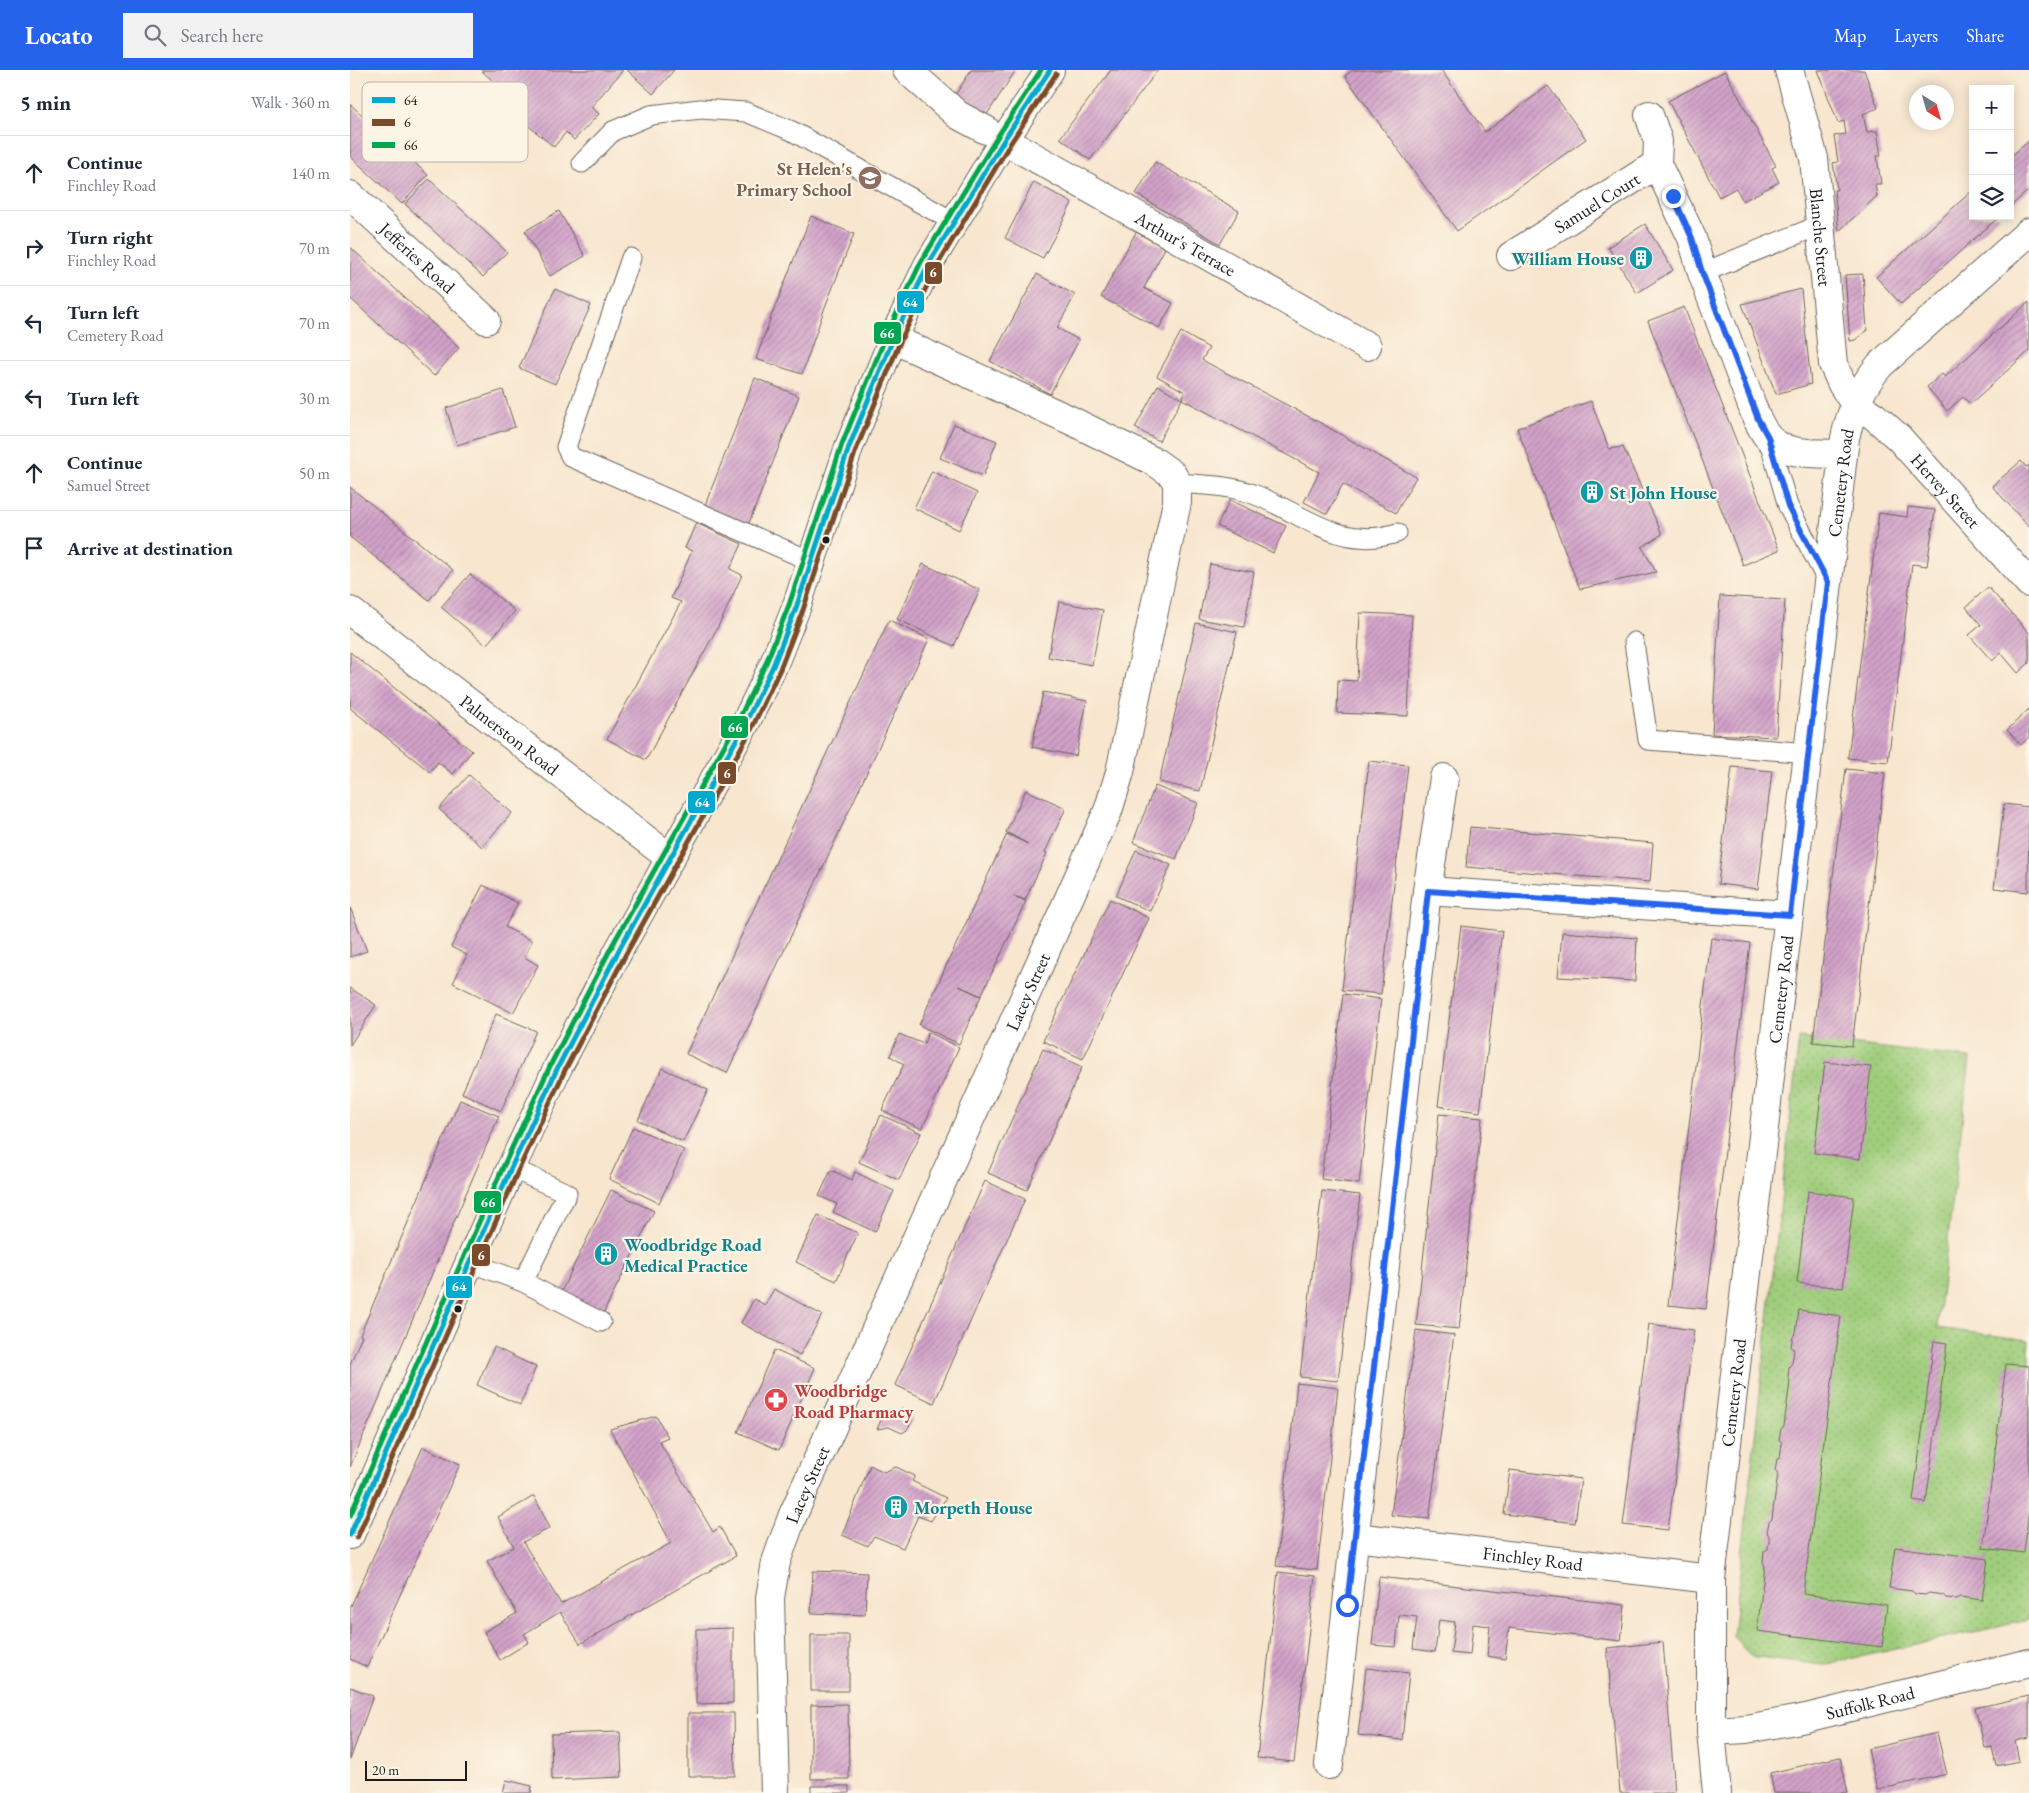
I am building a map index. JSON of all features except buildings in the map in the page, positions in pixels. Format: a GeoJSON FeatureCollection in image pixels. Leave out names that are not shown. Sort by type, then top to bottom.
{"type":"FeatureCollection","features":[{"type":"Feature","properties":{"kind":"street","name":"Arthur's Terrace"},"geometry":{"type":"LineString","coordinates":[[907,70],[958,115],[1367,346]]}},
{"type":"Feature","properties":{"kind":"street"},"geometry":{"type":"LineString","coordinates":[[350,1535],[469,1262],[558,1067],[620,948],[744,726],[773,666],[796,608],[849,447],[893,339],[928,265],[954,222],[995,135],[1050,70]]}},
{"type":"Feature","properties":{"kind":"street","name":"Blanche Street"},"geometry":{"type":"LineString","coordinates":[[1789,70],[1814,158],[1833,364],[1842,384],[1855,404]]}},
{"type":"Feature","properties":{"kind":"street"},"geometry":{"type":"LineString","coordinates":[[1649,114],[1658,141],[1657,164],[1692,238],[1702,272],[1758,419],[1768,437],[1780,446],[1792,450],[1843,454]]}},
{"type":"Feature","properties":{"kind":"street","name":"Samuel Court"},"geometry":{"type":"LineString","coordinates":[[1511,256],[1657,164]]}},
{"type":"Feature","properties":{"kind":"street","name":"Jefferies Road"},"geometry":{"type":"LineString","coordinates":[[350,195],[486,320]]}},
{"type":"Feature","properties":{"kind":"street","name":"Cemetery Road"},"geometry":{"type":"LineString","coordinates":[[1717,1793],[1711,1731],[1711,1579],[1843,454],[1850,418],[1855,404],[1870,377],[1880,366],[2029,232]]}},
{"type":"Feature","properties":{"kind":"street"},"geometry":{"type":"LineString","coordinates":[[893,339],[1070,420],[1155,462],[1172,474],[1177,483]]}},
{"type":"Feature","properties":{"kind":"street","name":"Hervey Street"},"geometry":{"type":"LineString","coordinates":[[1855,404],[1874,416],[1899,438],[2029,583]]}},
{"type":"Feature","properties":{"kind":"street","name":"Lacey Street"},"geometry":{"type":"LineString","coordinates":[[775,1793],[770,1598],[776,1562],[796,1508],[1108,810],[1120,772],[1177,502],[1177,483]]}},
{"type":"Feature","properties":{"kind":"street","name":"Palmerston Road"},"geometry":{"type":"LineString","coordinates":[[350,611],[670,858]]}},
{"type":"Feature","properties":{"kind":"street"},"geometry":{"type":"LineString","coordinates":[[1329,1765],[1428,891],[1444,778]]}},
{"type":"Feature","properties":{"kind":"street"},"geometry":{"type":"LineString","coordinates":[[1428,891],[1790,915]]}},
{"type":"Feature","properties":{"kind":"street","name":"Finchley Road"},"geometry":{"type":"LineString","coordinates":[[1355,1537],[1711,1579]]}},
{"type":"Feature","properties":{"kind":"street","name":"Suffolk Road"},"geometry":{"type":"LineString","coordinates":[[1711,1731],[1746,1729],[1806,1718],[2029,1663]]}},
{"type":"Feature","properties":{"kind":"lane"},"geometry":{"type":"LineString","coordinates":[[582,164],[612,131],[651,115],[700,109],[746,112],[792,131],[954,222]]}},
{"type":"Feature","properties":{"kind":"lane"},"geometry":{"type":"LineString","coordinates":[[1702,272],[1820,225]]}},
{"type":"Feature","properties":{"kind":"lane"},"geometry":{"type":"LineString","coordinates":[[631,258],[566,447],[571,457],[811,561]]}},
{"type":"Feature","properties":{"kind":"lane"},"geometry":{"type":"LineString","coordinates":[[1768,437],[1788,506],[1828,582]]}},
{"type":"Feature","properties":{"kind":"lane"},"geometry":{"type":"LineString","coordinates":[[1177,483],[1230,488],[1252,494],[1337,534],[1381,538],[1397,533]]}},
{"type":"Feature","properties":{"kind":"lane"},"geometry":{"type":"LineString","coordinates":[[1634,642],[1648,740],[1809,753]]}},
{"type":"Feature","properties":{"kind":"lane"},"geometry":{"type":"LineString","coordinates":[[511,1168],[567,1193],[523,1282]]}},
{"type":"Feature","properties":{"kind":"lane"},"geometry":{"type":"LineString","coordinates":[[469,1262],[523,1282],[601,1322]]}},
{"type":"Feature","properties":{"kind":"green space"},"geometry":{"type":"Polygon","coordinates":[[[1799,1038],[1970,1058],[1937,1328],[2029,1340],[2029,1620],[1823,1665],[1750,1656],[1733,1636],[1799,1038]]]}},
{"type":"Feature","properties":{"kind":"transit line","name":"66"},"geometry":{"type":"LineString","coordinates":[[350,1516],[504,1165],[551,1064],[613,944],[737,723],[766,663],[789,605],[842,444],[886,336],[921,262],[1041,70]]}},
{"type":"Feature","properties":{"kind":"transit line","name":"64"},"geometry":{"type":"LineString","coordinates":[[350,1535],[511,1168],[558,1067],[620,948],[744,726],[773,666],[796,608],[849,447],[893,339],[928,265],[1004,140],[1050,70]]}},
{"type":"Feature","properties":{"kind":"transit line","name":"6"},"geometry":{"type":"LineString","coordinates":[[357,1538],[518,1171],[565,1070],[627,952],[751,730],[780,669],[803,610],[856,450],[900,342],[935,269],[1010,144],[1056,74]]}},
{"type":"Feature","properties":{"kind":"place","name":"St Helen's Primary School"},"geometry":{"type":"Point","coordinates":[870,178]}},
{"type":"Feature","properties":{"kind":"place","name":"William House"},"geometry":{"type":"Point","coordinates":[1641,258]}},
{"type":"Feature","properties":{"kind":"place","name":"St John House"},"geometry":{"type":"Point","coordinates":[1592,492]}},
{"type":"Feature","properties":{"kind":"place","name":"Woodbridge Road Medical Practice"},"geometry":{"type":"Point","coordinates":[606,1254]}},
{"type":"Feature","properties":{"kind":"place","name":"Woodbridge Road Pharmacy"},"geometry":{"type":"Point","coordinates":[776,1400]}},
{"type":"Feature","properties":{"kind":"place","name":"Morpeth House"},"geometry":{"type":"Point","coordinates":[896,1507]}},
{"type":"Feature","properties":{"kind":"route"},"geometry":{"type":"LineString","coordinates":[[1347,1605],[1428,891],[1790,915],[1828,582],[1788,506],[1768,437],[1758,419],[1702,272],[1692,238],[1673,196]]}}]}
